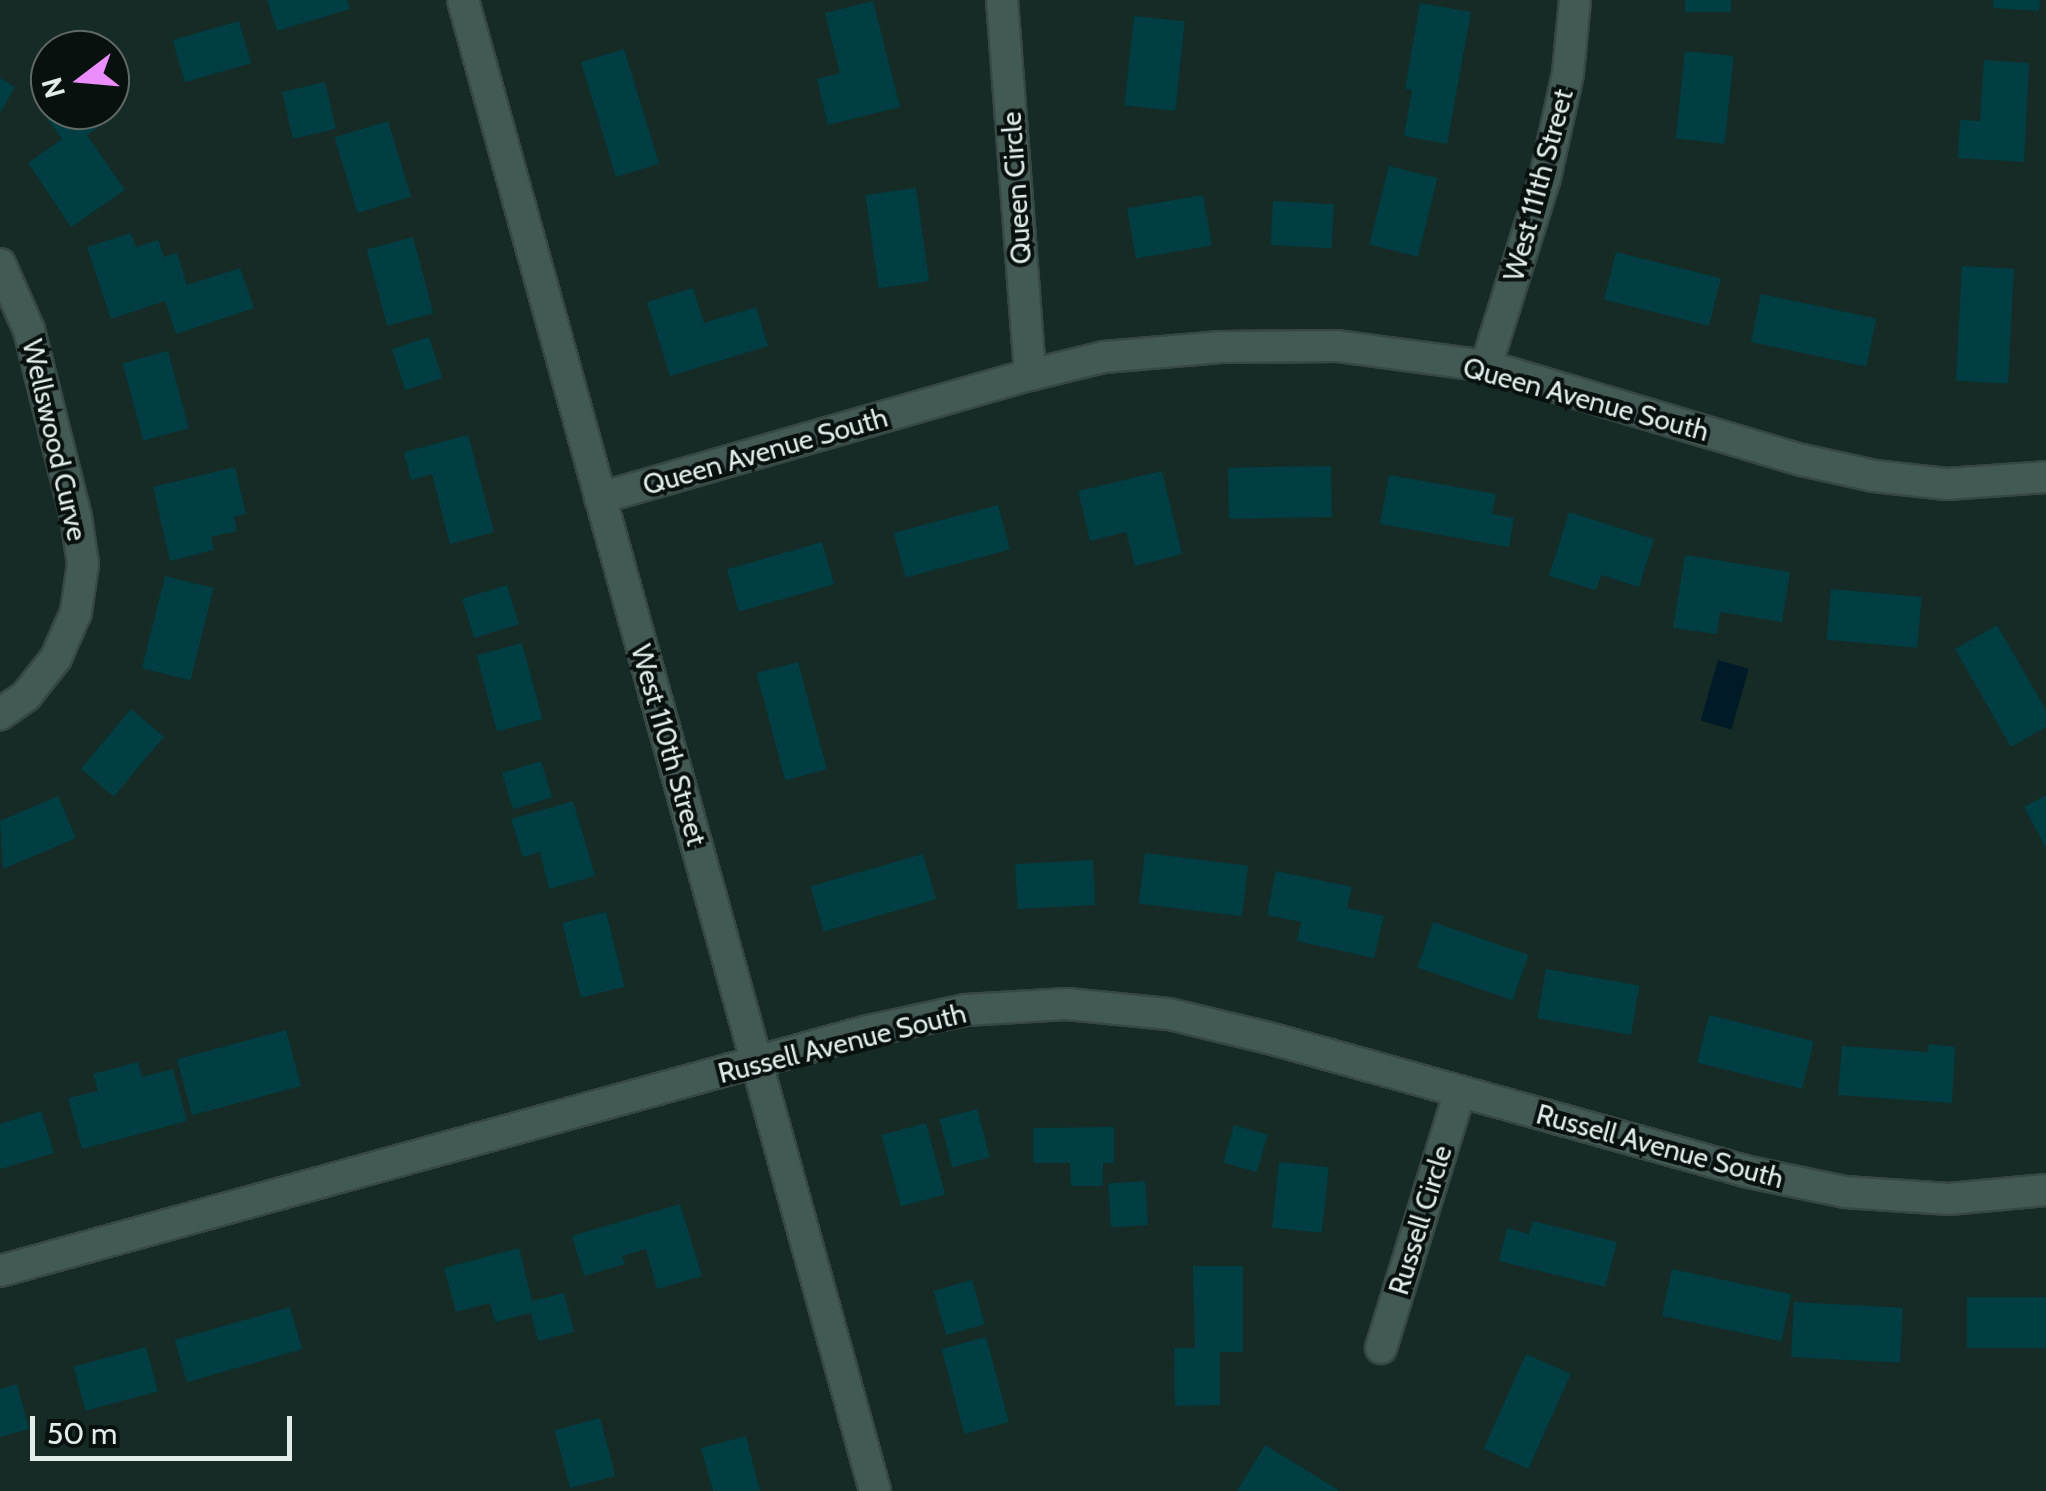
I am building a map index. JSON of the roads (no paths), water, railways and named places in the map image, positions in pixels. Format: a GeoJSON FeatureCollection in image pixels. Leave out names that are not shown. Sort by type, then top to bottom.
{"type":"FeatureCollection","features":[{"type":"Feature","properties":{"kind":"street","name":"West 110th Street"},"geometry":{"type":"LineString","coordinates":[[462,0],[875,1491]]}},
{"type":"Feature","properties":{"kind":"street","name":"Queen Circle"},"geometry":{"type":"LineString","coordinates":[[1002,0],[1030,375]]}},
{"type":"Feature","properties":{"kind":"street","name":"West 111th Street"},"geometry":{"type":"LineString","coordinates":[[1486,366],[1545,178],[1568,73],[1574,0]]}},
{"type":"Feature","properties":{"kind":"street","name":"Wellswood Curve"},"geometry":{"type":"LineString","coordinates":[[0,264],[29,330],[76,517],[83,564],[76,612],[56,658],[26,696],[0,714]]}},
{"type":"Feature","properties":{"kind":"street","name":"Queen Avenue South"},"geometry":{"type":"LineString","coordinates":[[600,498],[1104,357],[1221,347],[1337,346],[1486,366],[1802,460],[1874,476],[1948,484],[2046,477]]}},
{"type":"Feature","properties":{"kind":"street","name":"Russell Avenue South"},"geometry":{"type":"LineString","coordinates":[[0,1270],[965,1010],[1067,1004],[1169,1014],[1744,1172],[1845,1192],[1948,1199],[2046,1190]]}},
{"type":"Feature","properties":{"kind":"street","name":"Russell Circle"},"geometry":{"type":"LineString","coordinates":[[1381,1348],[1460,1092]]}},
{"type":"Feature","properties":{"kind":"water"},"geometry":{"type":"Polygon","coordinates":[[[1718,660],[1749,669],[1731,729],[1701,721],[1718,660]]]}}]}
